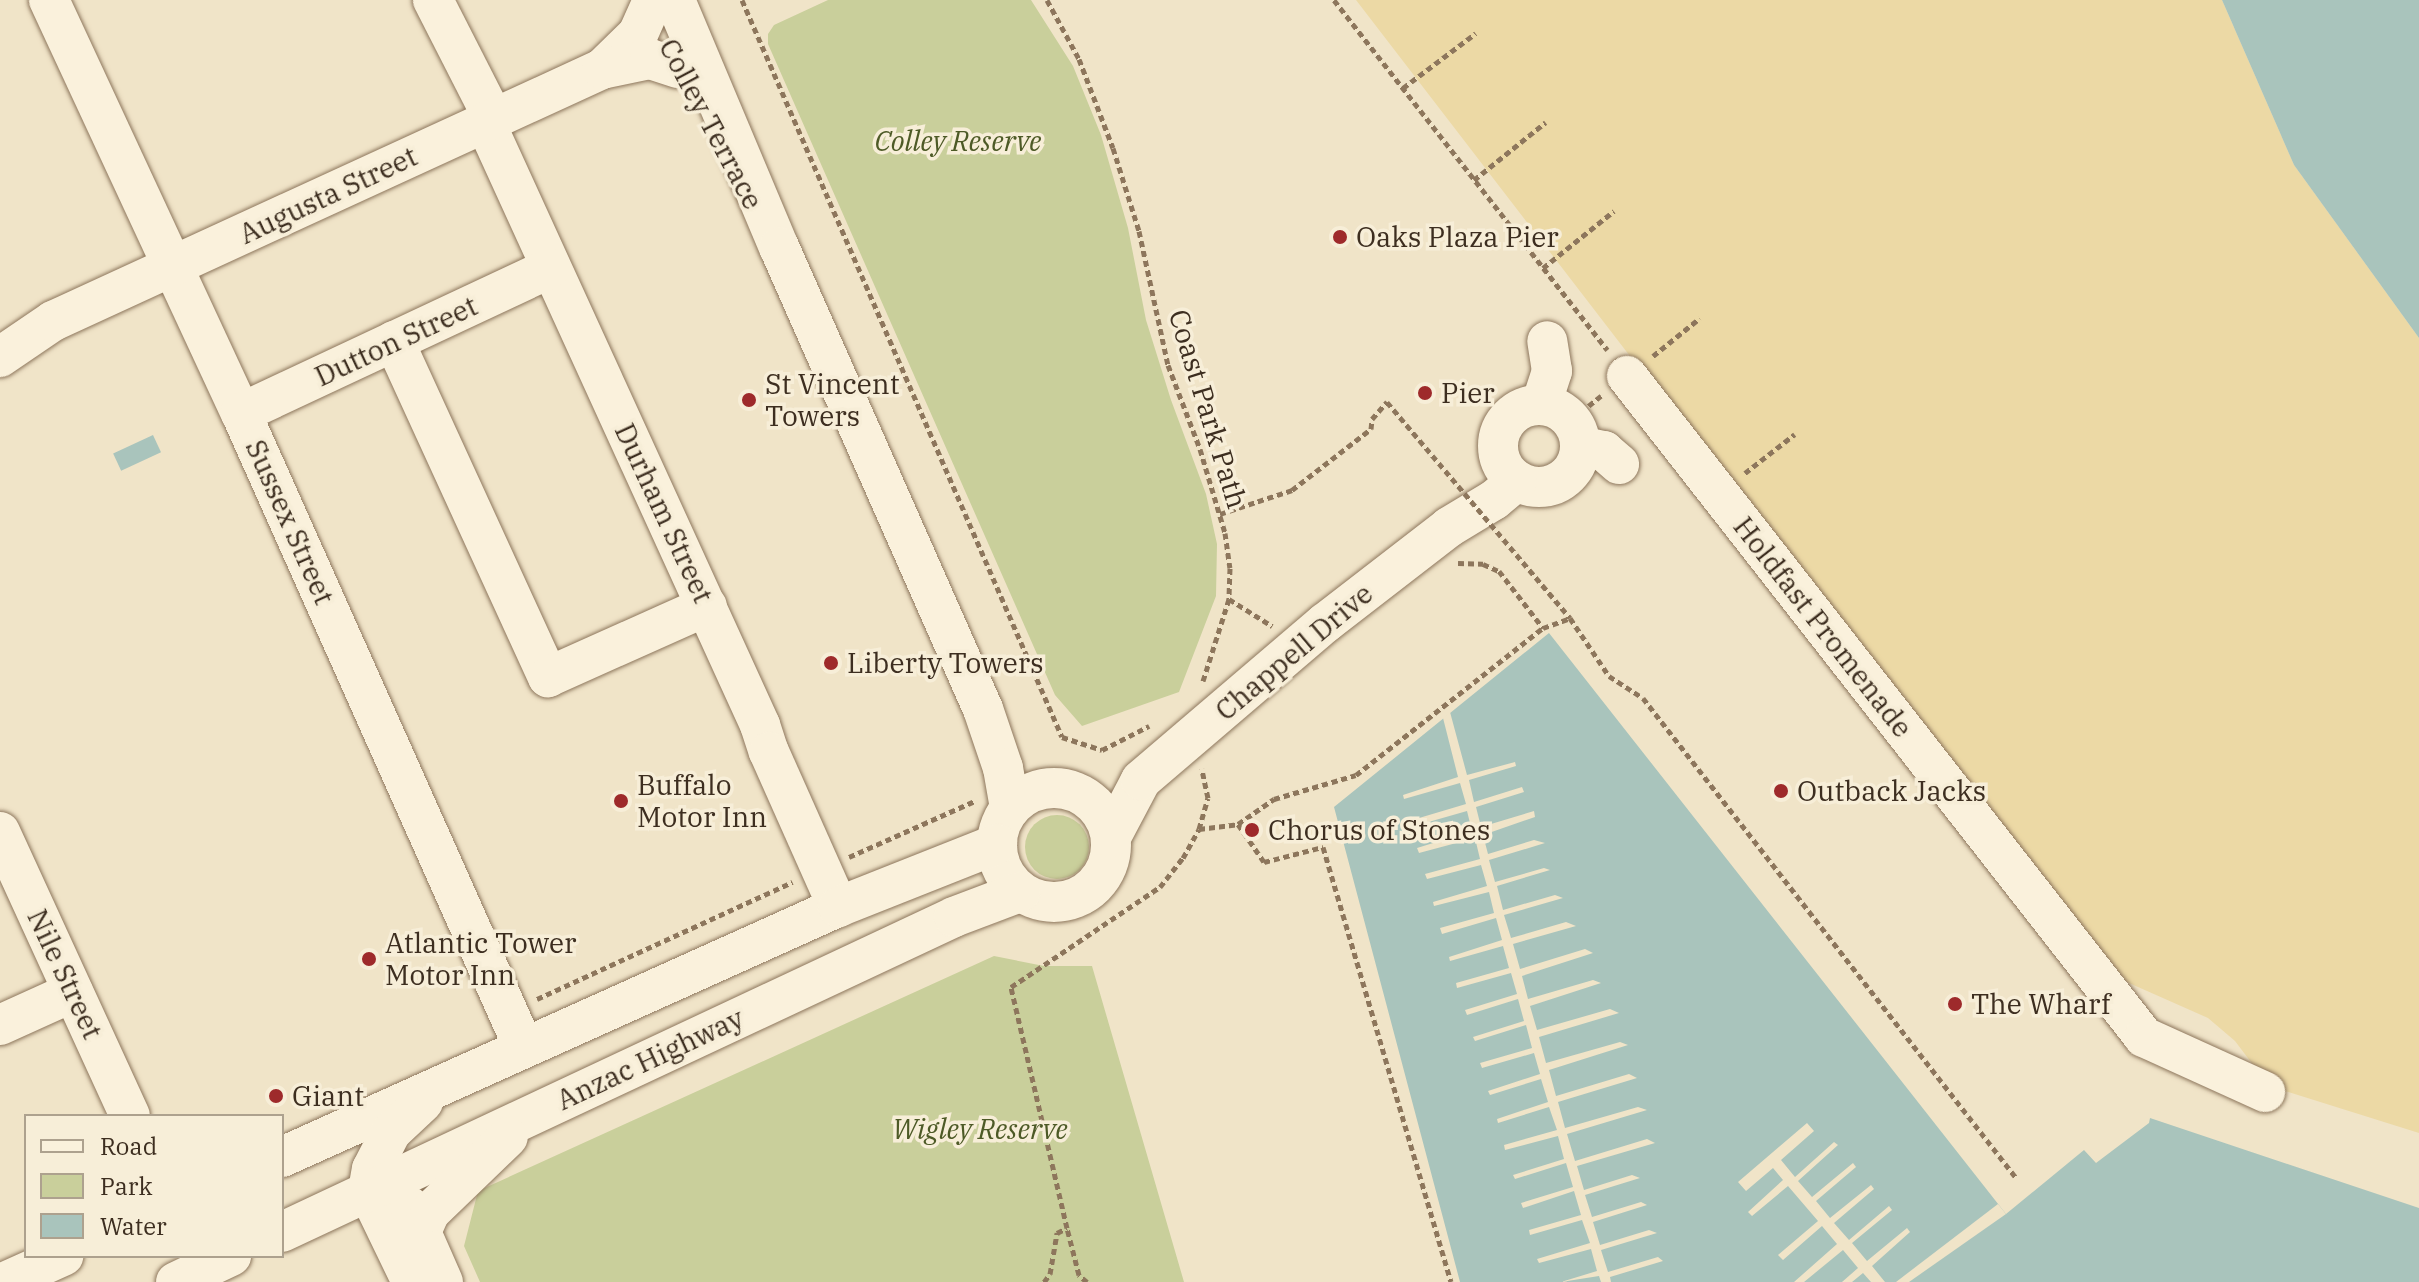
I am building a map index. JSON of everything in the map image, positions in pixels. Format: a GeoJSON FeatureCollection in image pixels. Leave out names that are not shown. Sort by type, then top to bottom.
{"type":"FeatureCollection","features":[{"type":"Feature","properties":{"kind":"street","name":"Sussex Street"},"geometry":{"type":"LineString","coordinates":[[49,0],[241,413],[524,1048]]}},
{"type":"Feature","properties":{"kind":"street","name":"Durham Street"},"geometry":{"type":"LineString","coordinates":[[433,0],[489,120],[550,268],[707,606],[838,907]]}},
{"type":"Feature","properties":{"kind":"street","name":"Augusta Street"},"geometry":{"type":"LineString","coordinates":[[602,69],[638,34],[657,2]]}},
{"type":"Feature","properties":{"kind":"street","name":"Colley Terrace"},"geometry":{"type":"LineString","coordinates":[[657,2],[678,68],[697,108],[779,247]]}},
{"type":"Feature","properties":{"kind":"street","name":"Colley Terrace"},"geometry":{"type":"LineString","coordinates":[[657,2],[779,247],[983,709],[999,811]]}},
{"type":"Feature","properties":{"kind":"street","name":"Augusta Street"},"geometry":{"type":"LineString","coordinates":[[0,357],[53,321],[602,69],[650,59],[678,68]]}},
{"type":"Feature","properties":{"kind":"street","name":"Dutton Street"},"geometry":{"type":"LineString","coordinates":[[241,413],[550,268]]}},
{"type":"Feature","properties":{"kind":"street","name":"Augusta Street"},"geometry":{"type":"LineString","coordinates":[[0,321],[53,321]]}},
{"type":"Feature","properties":{"kind":"street"},"geometry":{"type":"LineString","coordinates":[[394,341],[548,677],[707,606]]}},
{"type":"Feature","properties":{"kind":"street"},"geometry":{"type":"LineString","coordinates":[[1547,341],[1552,371],[1564,424],[1575,465],[1562,479],[1535,487],[1517,481],[1502,465],[1497,445],[1499,434],[1520,409],[1564,424],[1619,464]]}},
{"type":"Feature","properties":{"kind":"street","name":"Holdfast Promenade"},"geometry":{"type":"LineString","coordinates":[[1627,376],[2144,1037],[2265,1092]]}},
{"type":"Feature","properties":{"kind":"street","name":"Chappell Drive"},"geometry":{"type":"LineString","coordinates":[[1449,546],[1497,445]]}},
{"type":"Feature","properties":{"kind":"street","name":"Chappell Drive"},"geometry":{"type":"LineString","coordinates":[[1111,837],[1141,780],[1325,623],[1449,546],[1517,481]]}},
{"type":"Feature","properties":{"kind":"street","name":"Colley Terrace"},"geometry":{"type":"LineString","coordinates":[[983,709],[1067,790]]}},
{"type":"Feature","properties":{"kind":"street"},"geometry":{"type":"LineString","coordinates":[[284,1156],[838,907],[988,824],[999,811],[1033,792],[1141,780]]}},
{"type":"Feature","properties":{"kind":"street"},"geometry":{"type":"LineString","coordinates":[[999,811],[1003,870],[1020,892],[1054,902],[1072,899],[1088,891],[1107,867],[1111,837],[1098,809],[1067,790]]}},
{"type":"Feature","properties":{"kind":"street","name":"Nile Street"},"geometry":{"type":"LineString","coordinates":[[0,832],[129,1114]]}},
{"type":"Feature","properties":{"kind":"street","name":"Anzac Highway"},"geometry":{"type":"LineString","coordinates":[[284,1231],[379,1179],[531,1114],[954,917],[1020,892]]}},
{"type":"Feature","properties":{"kind":"street"},"geometry":{"type":"LineString","coordinates":[[0,1025],[73,992]]}},
{"type":"Feature","properties":{"kind":"street"},"geometry":{"type":"LineString","coordinates":[[412,1282],[379,1179],[391,1132],[431,1095],[486,1065]]}},
{"type":"Feature","properties":{"kind":"street"},"geometry":{"type":"LineString","coordinates":[[421,1232],[430,1212],[531,1114]]}},
{"type":"Feature","properties":{"kind":"street"},"geometry":{"type":"LineString","coordinates":[[284,1164],[336,1158],[379,1179],[421,1232],[443,1282]]}},
{"type":"Feature","properties":{"kind":"street"},"geometry":{"type":"LineString","coordinates":[[5,1282],[59,1258]]}},
{"type":"Feature","properties":{"kind":"street"},"geometry":{"type":"LineString","coordinates":[[176,1282],[227,1258]]}},
{"type":"Feature","properties":{"kind":"path"},"geometry":{"type":"LineString","coordinates":[[742,0],[1062,737],[1102,750],[1126,740],[1162,718]]}},
{"type":"Feature","properties":{"kind":"path","name":"Coast Park Path"},"geometry":{"type":"LineString","coordinates":[[1047,0],[1079,59],[1109,137],[1142,243],[1168,365],[1220,514],[1230,568],[1229,599],[1200,690]]}},
{"type":"Feature","properties":{"kind":"path"},"geometry":{"type":"LineString","coordinates":[[1334,0],[1627,376]]}},
{"type":"Feature","properties":{"kind":"path"},"geometry":{"type":"LineString","coordinates":[[1403,88],[1476,33]]}},
{"type":"Feature","properties":{"kind":"path"},"geometry":{"type":"LineString","coordinates":[[1474,180],[1546,122]]}},
{"type":"Feature","properties":{"kind":"path"},"geometry":{"type":"LineString","coordinates":[[1543,268],[1614,211]]}},
{"type":"Feature","properties":{"kind":"path"},"geometry":{"type":"LineString","coordinates":[[1564,424],[1700,318]]}},
{"type":"Feature","properties":{"kind":"path"},"geometry":{"type":"LineString","coordinates":[[1220,514],[1292,490],[1371,429],[1372,419],[1387,402],[1570,618],[1609,676],[1643,698],[2017,1179]]}},
{"type":"Feature","properties":{"kind":"path"},"geometry":{"type":"LineString","coordinates":[[1719,493],[1795,434]]}},
{"type":"Feature","properties":{"kind":"path"},"geometry":{"type":"LineString","coordinates":[[1449,546],[1468,562],[1499,571],[1543,628]]}},
{"type":"Feature","properties":{"kind":"path"},"geometry":{"type":"LineString","coordinates":[[1199,829],[1238,824],[1274,799],[1356,775],[1543,628],[1570,618]]}},
{"type":"Feature","properties":{"kind":"path"},"geometry":{"type":"LineString","coordinates":[[1087,1282],[1079,1275],[1011,987],[1144,901],[1183,858],[1199,829],[1208,798],[1198,764]]}},
{"type":"Feature","properties":{"kind":"path"},"geometry":{"type":"LineString","coordinates":[[836,862],[999,811]]}},
{"type":"Feature","properties":{"kind":"path"},"geometry":{"type":"LineString","coordinates":[[1238,824],[1264,862],[1323,847],[1451,1282]]}},
{"type":"Feature","properties":{"kind":"path"},"geometry":{"type":"LineString","coordinates":[[529,1002],[795,881]]}},
{"type":"Feature","properties":{"kind":"path"},"geometry":{"type":"LineString","coordinates":[[1044,1282],[1050,1274],[1057,1233],[1067,1228]]}},
{"type":"Feature","properties":{"kind":"green space","name":"Colley Reserve"},"geometry":{"type":"Polygon","coordinates":[[[828,0],[1031,0],[1073,66],[1101,135],[1128,228],[1146,320],[1171,400],[1206,494],[1217,544],[1216,596],[1179,692],[1082,726],[1055,695],[768,44],[768,34],[774,25],[828,0]]]}},
{"type":"Feature","properties":{"kind":"green space"},"geometry":{"type":"Polygon","coordinates":[[[1057,815],[1075,821],[1083,829],[1089,847],[1083,865],[1075,873],[1057,879],[1039,873],[1031,865],[1025,847],[1031,829],[1039,821],[1057,815]]]}},
{"type":"Feature","properties":{"kind":"green space","name":"Wigley Reserve"},"geometry":{"type":"Polygon","coordinates":[[[994,956],[1044,966],[1092,966],[1184,1282],[480,1282],[464,1246],[478,1191],[994,956]]]}},
{"type":"Feature","properties":{"kind":"sand"},"geometry":{"type":"Polygon","coordinates":[[[1356,0],[2222,0],[2294,165],[2419,338],[2419,1133],[2269,1086],[2235,1041],[2208,1018],[2129,983],[2096,962],[1356,0]]]}},
{"type":"Feature","properties":{"kind":"water"},"geometry":{"type":"Polygon","coordinates":[[[2222,0],[2419,0],[2419,338],[2294,165],[2222,0]]]}},
{"type":"Feature","properties":{"kind":"water"},"geometry":{"type":"Polygon","coordinates":[[[153,435],[161,452],[121,471],[113,454],[153,435]]]}},
{"type":"Feature","properties":{"kind":"water"},"geometry":{"type":"Polygon","coordinates":[[[1549,633],[2006,1214],[2084,1150],[2096,1163],[2149,1123],[2150,1118],[2419,1208],[2419,1282],[1460,1282],[1334,807],[1549,633]]]}},
{"type":"Feature","properties":{"kind":"pier"},"geometry":{"type":"Polygon","coordinates":[[[1450,712],[1467,775],[1515,762],[1516,766],[1469,780],[1474,802],[1522,787],[1524,792],[1476,807],[1481,827],[1534,811],[1535,817],[1483,835],[1488,854],[1534,840],[1545,843],[1489,860],[1495,882],[1544,868],[1550,870],[1497,886],[1503,910],[1555,895],[1563,898],[1504,915],[1511,938],[1566,922],[1576,926],[1513,944],[1520,969],[1585,949],[1593,953],[1522,976],[1528,999],[1593,980],[1601,983],[1530,1006],[1537,1030],[1610,1009],[1619,1013],[1539,1037],[1546,1063],[1620,1042],[1628,1045],[1549,1070],[1556,1096],[1629,1074],[1637,1078],[1558,1102],[1565,1128],[1638,1107],[1647,1110],[1567,1134],[1575,1161],[1647,1139],[1655,1143],[1577,1166],[1584,1190],[1632,1175],[1640,1178],[1585,1195],[1592,1217],[1641,1202],[1647,1205],[1593,1222],[1600,1245],[1649,1230],[1657,1233],[1601,1250],[1608,1272],[1658,1257],[1663,1261],[1610,1277],[1611,1282],[1601,1282],[1599,1276],[1561,1282],[1597,1271],[1591,1249],[1539,1263],[1537,1259],[1590,1243],[1582,1220],[1530,1235],[1529,1230],[1581,1215],[1574,1191],[1523,1208],[1521,1203],[1573,1187],[1566,1163],[1515,1179],[1513,1175],[1564,1159],[1558,1136],[1505,1150],[1504,1145],[1557,1130],[1549,1107],[1498,1123],[1497,1119],[1548,1102],[1541,1079],[1490,1095],[1488,1091],[1540,1074],[1534,1053],[1482,1068],[1480,1063],[1532,1048],[1526,1025],[1475,1041],[1473,1037],[1524,1021],[1518,999],[1467,1015],[1465,1010],[1517,994],[1511,973],[1457,988],[1456,983],[1509,968],[1503,946],[1450,961],[1449,957],[1502,940],[1496,918],[1442,934],[1440,928],[1494,913],[1489,892],[1434,906],[1433,902],[1487,886],[1481,865],[1427,879],[1425,874],[1480,859],[1475,838],[1419,853],[1417,848],[1472,831],[1467,811],[1411,827],[1409,821],[1466,804],[1460,783],[1404,799],[1403,795],[1458,777],[1443,718],[1450,712]]]}},
{"type":"Feature","properties":{"kind":"pier"},"geometry":{"type":"Polygon","coordinates":[[[1807,1123],[1814,1131],[1781,1160],[1795,1177],[1834,1142],[1838,1145],[1798,1181],[1812,1197],[1853,1163],[1856,1167],[1816,1201],[1830,1218],[1871,1185],[1874,1189],[1834,1223],[1849,1240],[1889,1206],[1892,1210],[1852,1243],[1867,1261],[1907,1228],[1910,1232],[1872,1266],[1885,1282],[1871,1282],[1863,1273],[1852,1282],[1842,1282],[1858,1268],[1843,1250],[1804,1282],[1794,1282],[1837,1244],[1822,1226],[1783,1260],[1778,1255],[1818,1221],[1788,1186],[1752,1216],[1748,1212],[1783,1180],[1773,1168],[1746,1191],[1738,1182],[1807,1123]]]}},
{"type":"Feature","properties":{"kind":"pier"},"geometry":{"type":"Polygon","coordinates":[[[1998,1204],[2006,1214],[1909,1282],[1896,1282],[1998,1204]]]}},
{"type":"Feature","properties":{"kind":"place","name":"Oaks Plaza Pier"},"geometry":{"type":"Point","coordinates":[1340,237]}},
{"type":"Feature","properties":{"kind":"place","name":"Pier"},"geometry":{"type":"Point","coordinates":[1425,393]}},
{"type":"Feature","properties":{"kind":"place","name":"St Vincent Towers"},"geometry":{"type":"Point","coordinates":[749,400]}},
{"type":"Feature","properties":{"kind":"place","name":"Liberty Towers"},"geometry":{"type":"Point","coordinates":[831,663]}},
{"type":"Feature","properties":{"kind":"place","name":"Outback Jacks"},"geometry":{"type":"Point","coordinates":[1781,791]}},
{"type":"Feature","properties":{"kind":"place","name":"Buffalo Motor Inn"},"geometry":{"type":"Point","coordinates":[621,801]}},
{"type":"Feature","properties":{"kind":"place","name":"Chorus of Stones"},"geometry":{"type":"Point","coordinates":[1252,830]}},
{"type":"Feature","properties":{"kind":"place","name":"Atlantic Tower Motor Inn"},"geometry":{"type":"Point","coordinates":[369,959]}},
{"type":"Feature","properties":{"kind":"place","name":"The Wharf"},"geometry":{"type":"Point","coordinates":[1955,1004]}},
{"type":"Feature","properties":{"kind":"place","name":"Giant"},"geometry":{"type":"Point","coordinates":[276,1096]}}]}
